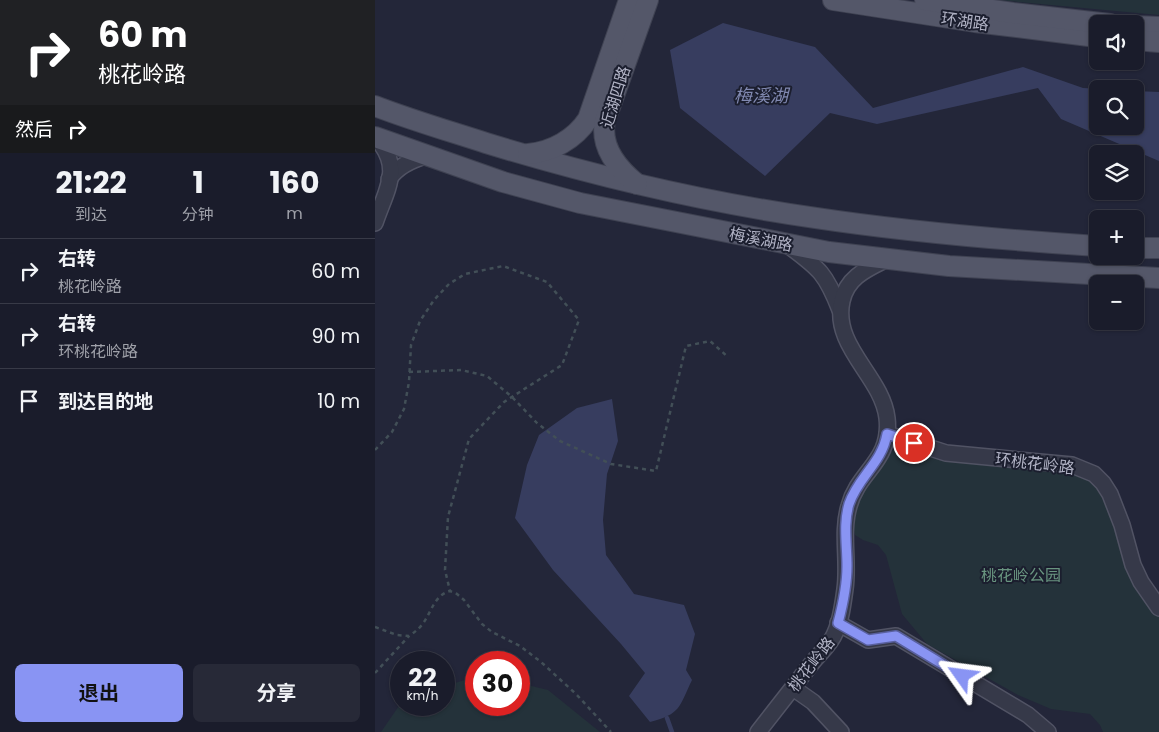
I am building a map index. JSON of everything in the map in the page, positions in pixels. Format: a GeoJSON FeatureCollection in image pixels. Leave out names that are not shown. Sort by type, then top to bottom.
{"type":"FeatureCollection","features":[{"type":"Feature","properties":{"kind":"main road","name":"近湖四路"},"geometry":{"type":"LineString","coordinates":[[525,155],[548,150],[571,136],[584,124],[629,0]]}},
{"type":"Feature","properties":{"kind":"main road","name":"近湖四路"},"geometry":{"type":"LineString","coordinates":[[639,185],[626,175],[611,155],[603,133],[605,121],[648,0]]}},
{"type":"Feature","properties":{"kind":"main road","name":"环湖路"},"geometry":{"type":"LineString","coordinates":[[833,0],[975,22],[1089,36]]}},
{"type":"Feature","properties":{"kind":"main road","name":"环湖路"},"geometry":{"type":"LineString","coordinates":[[925,0],[1089,22]]}},
{"type":"Feature","properties":{"kind":"main road"},"geometry":{"type":"LineString","coordinates":[[1144,26],[1159,27]]}},
{"type":"Feature","properties":{"kind":"main road"},"geometry":{"type":"LineString","coordinates":[[1144,41],[1159,42]]}},
{"type":"Feature","properties":{"kind":"main road","name":"梅溪湖路"},"geometry":{"type":"LineString","coordinates":[[375,106],[525,155],[639,185],[817,218],[1021,241],[1089,245]]}},
{"type":"Feature","properties":{"kind":"main road","name":"梅溪湖路"},"geometry":{"type":"LineString","coordinates":[[375,137],[503,182],[580,203],[829,252],[949,266],[1159,278]]}},
{"type":"Feature","properties":{"kind":"main road"},"geometry":{"type":"LineString","coordinates":[[1144,248],[1159,248]]}},
{"type":"Feature","properties":{"kind":"street"},"geometry":{"type":"LineString","coordinates":[[375,137],[390,157],[392,170],[375,223]]}},
{"type":"Feature","properties":{"kind":"street"},"geometry":{"type":"LineString","coordinates":[[389,179],[406,163],[425,156]]}},
{"type":"Feature","properties":{"kind":"street","name":"桃花岭路"},"geometry":{"type":"LineString","coordinates":[[758,732],[835,635],[845,589],[847,565],[845,540],[849,505],[856,489],[885,448],[887,434],[887,418],[883,401],[877,387],[854,355],[844,331],[841,311],[833,289],[820,270],[786,244]]}},
{"type":"Feature","properties":{"kind":"street"},"geometry":{"type":"LineString","coordinates":[[841,311],[843,294],[851,281],[860,273],[887,259]]}},
{"type":"Feature","properties":{"kind":"street","name":"环桃花岭路"},"geometry":{"type":"LineString","coordinates":[[887,434],[941,452],[1071,465],[1094,474],[1110,494],[1120,517],[1133,565],[1141,582],[1159,608]]}},
{"type":"Feature","properties":{"kind":"street"},"geometry":{"type":"LineString","coordinates":[[838,623],[868,640],[896,636],[1028,716],[1048,732]]}},
{"type":"Feature","properties":{"kind":"street"},"geometry":{"type":"LineString","coordinates":[[793,688],[813,702],[841,732]]}},
{"type":"Feature","properties":{"kind":"path"},"geometry":{"type":"LineString","coordinates":[[375,450],[392,432],[405,409],[411,346],[420,321],[434,300],[449,284],[465,274],[503,266],[547,282],[579,320],[562,365],[504,402],[469,439],[448,517],[445,570],[450,591],[464,600],[482,624],[492,632],[520,646],[541,662],[576,694],[611,732]]}},
{"type":"Feature","properties":{"kind":"path"},"geometry":{"type":"LineString","coordinates":[[409,372],[461,370],[487,376],[512,397],[537,423],[561,441],[611,464],[656,471],[686,346],[711,341],[728,357]]}},
{"type":"Feature","properties":{"kind":"path"},"geometry":{"type":"LineString","coordinates":[[375,673],[409,636],[418,630],[438,597],[450,591]]}},
{"type":"Feature","properties":{"kind":"path"},"geometry":{"type":"LineString","coordinates":[[375,626],[397,635],[409,636]]}},
{"type":"Feature","properties":{"kind":"green space"},"geometry":{"type":"Polygon","coordinates":[[[998,0],[1159,0],[1159,15],[998,0]]]}},
{"type":"Feature","properties":{"kind":"green space","name":"桃花岭公园"},"geometry":{"type":"Polygon","coordinates":[[[907,446],[952,460],[1062,472],[1090,478],[1101,491],[1159,614],[1159,732],[1103,732],[1100,725],[1090,714],[1051,709],[1018,695],[927,644],[902,614],[886,555],[878,545],[855,535],[853,527],[859,499],[871,479],[893,450],[907,446]]]}},
{"type":"Feature","properties":{"kind":"green space"},"geometry":{"type":"Polygon","coordinates":[[[465,680],[465,716],[530,716],[530,686],[548,690],[600,732],[381,732],[392,716],[455,716],[455,683],[465,680]]]}},
{"type":"Feature","properties":{"kind":"water","name":"梅溪湖"},"geometry":{"type":"Polygon","coordinates":[[[723,23],[815,47],[873,108],[1023,67],[1083,88],[1089,88],[1089,131],[1061,119],[1038,88],[877,124],[830,113],[765,176],[680,108],[670,50],[723,23]]]}},
{"type":"Feature","properties":{"kind":"water","name":"梅溪湖"},"geometry":{"type":"Polygon","coordinates":[[[1144,91],[1159,92],[1159,161],[1144,155],[1144,145],[1122,145],[1098,135],[1144,135],[1144,91]]]}},
{"type":"Feature","properties":{"kind":"water"},"geometry":{"type":"Polygon","coordinates":[[[612,399],[618,441],[607,474],[603,520],[606,555],[634,594],[684,605],[695,634],[686,670],[692,680],[681,703],[668,716],[650,722],[629,696],[645,673],[553,570],[515,518],[527,465],[539,435],[577,408],[612,399]]]}},
{"type":"Feature","properties":{"kind":"waterway"},"geometry":{"type":"LineString","coordinates":[[667,718],[672,732]]}},
{"type":"Feature","properties":{"kind":"route"},"geometry":{"type":"LineString","coordinates":[[914,443],[887,434],[885,448],[856,489],[849,505],[845,540],[847,565],[845,589],[838,623],[868,640],[896,636],[962,676]]}}]}
